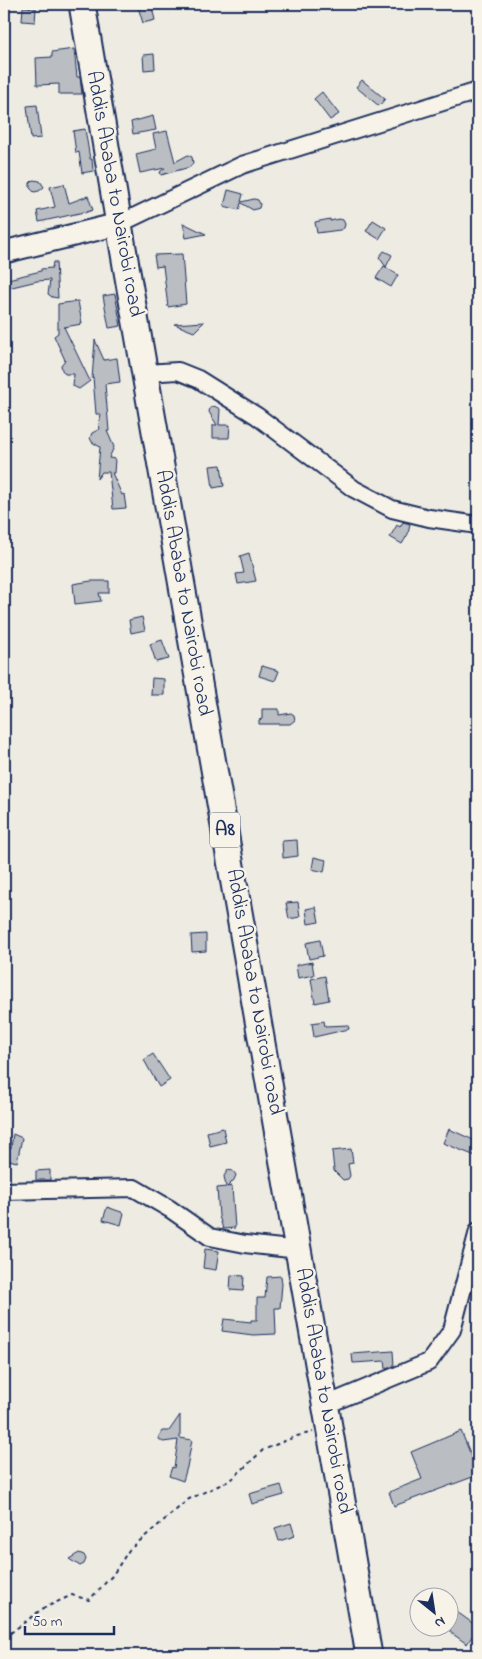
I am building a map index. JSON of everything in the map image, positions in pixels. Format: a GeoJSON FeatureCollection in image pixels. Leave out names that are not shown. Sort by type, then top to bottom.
{"type":"FeatureCollection","features":[{"type":"Feature","properties":{"kind":"highway","name":"Addis Ababa to Nairobi road"},"geometry":{"type":"LineString","coordinates":[[82,4],[118,224],[369,1655]]}},
{"type":"Feature","properties":{"kind":"main road"},"geometry":{"type":"LineString","coordinates":[[4,252],[118,224]]}},
{"type":"Feature","properties":{"kind":"street"},"geometry":{"type":"LineString","coordinates":[[118,224],[242,165],[478,91]]}},
{"type":"Feature","properties":{"kind":"street"},"geometry":{"type":"LineString","coordinates":[[145,373],[178,371],[198,380],[257,416],[354,489],[392,509],[429,518],[478,525]]}},
{"type":"Feature","properties":{"kind":"street"},"geometry":{"type":"LineString","coordinates":[[4,1191],[134,1188],[170,1209],[210,1238],[299,1250]]}},
{"type":"Feature","properties":{"kind":"street"},"geometry":{"type":"LineString","coordinates":[[328,1416],[429,1362],[452,1330],[478,1230]]}},
{"type":"Feature","properties":{"kind":"path"},"geometry":{"type":"LineString","coordinates":[[4,1638],[42,1609],[72,1595],[89,1600],[112,1576],[129,1550],[189,1499],[231,1480],[263,1450],[297,1436],[328,1416]]}},
{"type":"Feature","properties":{"kind":"building"},"geometry":{"type":"Polygon","coordinates":[[[151,4],[155,20],[143,23],[138,7],[151,4]]]}},
{"type":"Feature","properties":{"kind":"building"},"geometry":{"type":"Polygon","coordinates":[[[23,7],[36,8],[35,22],[22,21],[23,7]]]}},
{"type":"Feature","properties":{"kind":"building"},"geometry":{"type":"Polygon","coordinates":[[[74,49],[77,77],[80,77],[82,94],[59,94],[59,84],[37,85],[36,58],[52,57],[52,52],[74,49]]]}},
{"type":"Feature","properties":{"kind":"building"},"geometry":{"type":"Polygon","coordinates":[[[154,54],[155,69],[144,70],[143,55],[154,54]]]}},
{"type":"Feature","properties":{"kind":"building"},"geometry":{"type":"Polygon","coordinates":[[[362,80],[385,99],[379,106],[356,87],[362,80]]]}},
{"type":"Feature","properties":{"kind":"building"},"geometry":{"type":"Polygon","coordinates":[[[322,92],[339,114],[330,120],[314,99],[322,92]]]}},
{"type":"Feature","properties":{"kind":"building"},"geometry":{"type":"Polygon","coordinates":[[[37,105],[41,138],[31,139],[27,106],[37,105]]]}},
{"type":"Feature","properties":{"kind":"building"},"geometry":{"type":"Polygon","coordinates":[[[153,116],[156,130],[133,134],[131,122],[153,116]]]}},
{"type":"Feature","properties":{"kind":"building"},"geometry":{"type":"Polygon","coordinates":[[[85,129],[93,171],[82,173],[79,152],[76,153],[73,131],[85,129]]]}},
{"type":"Feature","properties":{"kind":"building"},"geometry":{"type":"Polygon","coordinates":[[[167,131],[175,162],[188,155],[192,157],[193,163],[190,167],[161,175],[160,172],[165,168],[140,173],[136,154],[156,149],[153,134],[167,131]]]}},
{"type":"Feature","properties":{"kind":"building"},"geometry":{"type":"Polygon","coordinates":[[[33,180],[40,181],[44,187],[34,192],[30,188],[30,183],[33,180]]]}},
{"type":"Feature","properties":{"kind":"building"},"geometry":{"type":"Polygon","coordinates":[[[64,184],[69,203],[88,196],[93,210],[39,222],[37,211],[55,207],[50,187],[64,184]]]}},
{"type":"Feature","properties":{"kind":"building"},"geometry":{"type":"Polygon","coordinates":[[[228,190],[243,194],[241,202],[258,200],[259,208],[253,210],[241,203],[239,210],[224,206],[228,190]]]}},
{"type":"Feature","properties":{"kind":"building"},"geometry":{"type":"Polygon","coordinates":[[[330,219],[330,221],[343,220],[344,228],[317,233],[315,222],[330,219]]]}},
{"type":"Feature","properties":{"kind":"building"},"geometry":{"type":"Polygon","coordinates":[[[373,220],[386,228],[379,239],[366,231],[373,220]]]}},
{"type":"Feature","properties":{"kind":"building"},"geometry":{"type":"Polygon","coordinates":[[[183,223],[206,234],[186,238],[183,223]]]}},
{"type":"Feature","properties":{"kind":"building"},"geometry":{"type":"Polygon","coordinates":[[[384,251],[392,255],[386,267],[379,257],[384,251]]]}},
{"type":"Feature","properties":{"kind":"building"},"geometry":{"type":"Polygon","coordinates":[[[182,254],[186,304],[168,307],[163,266],[156,267],[154,255],[182,254]]]}},
{"type":"Feature","properties":{"kind":"building"},"geometry":{"type":"Polygon","coordinates":[[[53,262],[56,262],[58,298],[48,294],[50,280],[37,281],[4,289],[4,280],[41,271],[41,269],[52,268],[53,262]]]}},
{"type":"Feature","properties":{"kind":"building"},"geometry":{"type":"Polygon","coordinates":[[[384,266],[398,275],[391,287],[376,278],[384,266]]]}},
{"type":"Feature","properties":{"kind":"building"},"geometry":{"type":"Polygon","coordinates":[[[115,294],[121,326],[109,328],[103,296],[115,294]]]}},
{"type":"Feature","properties":{"kind":"building"},"geometry":{"type":"Polygon","coordinates":[[[78,301],[82,324],[64,327],[90,381],[79,389],[73,386],[74,374],[65,374],[62,370],[61,365],[65,360],[54,336],[58,333],[58,304],[78,301]]]}},
{"type":"Feature","properties":{"kind":"building"},"geometry":{"type":"Polygon","coordinates":[[[204,322],[194,332],[174,324],[204,322]]]}},
{"type":"Feature","properties":{"kind":"building"},"geometry":{"type":"Polygon","coordinates":[[[95,340],[104,360],[117,358],[120,382],[105,384],[109,431],[107,431],[114,447],[109,458],[115,459],[114,473],[112,473],[122,495],[124,494],[126,508],[113,509],[109,472],[102,472],[97,479],[100,447],[92,442],[90,438],[92,433],[100,429],[101,414],[96,414],[93,377],[92,379],[95,340]]]}},
{"type":"Feature","properties":{"kind":"building"},"geometry":{"type":"Polygon","coordinates":[[[214,406],[220,409],[219,425],[230,425],[229,438],[213,438],[213,425],[217,425],[209,412],[210,408],[214,406]]]}},
{"type":"Feature","properties":{"kind":"building"},"geometry":{"type":"Polygon","coordinates":[[[221,465],[224,486],[213,488],[210,466],[221,465]]]}},
{"type":"Feature","properties":{"kind":"building"},"geometry":{"type":"Polygon","coordinates":[[[403,522],[410,524],[408,534],[402,544],[390,537],[397,525],[400,527],[403,522]]]}},
{"type":"Feature","properties":{"kind":"building"},"geometry":{"type":"Polygon","coordinates":[[[249,553],[256,581],[238,584],[236,574],[244,573],[240,556],[249,553]]]}},
{"type":"Feature","properties":{"kind":"building"},"geometry":{"type":"Polygon","coordinates":[[[109,581],[109,593],[99,593],[101,601],[75,604],[73,584],[109,581]]]}},
{"type":"Feature","properties":{"kind":"building"},"geometry":{"type":"Polygon","coordinates":[[[142,617],[145,630],[131,633],[129,620],[142,617]]]}},
{"type":"Feature","properties":{"kind":"building"},"geometry":{"type":"Polygon","coordinates":[[[162,640],[169,659],[156,662],[150,644],[162,640]]]}},
{"type":"Feature","properties":{"kind":"building"},"geometry":{"type":"Polygon","coordinates":[[[262,666],[279,671],[275,681],[259,676],[262,666]]]}},
{"type":"Feature","properties":{"kind":"building"},"geometry":{"type":"Polygon","coordinates":[[[152,678],[164,679],[164,695],[151,695],[152,678]]]}},
{"type":"Feature","properties":{"kind":"building"},"geometry":{"type":"Polygon","coordinates":[[[262,709],[279,709],[279,715],[291,713],[294,715],[295,720],[290,724],[259,724],[259,720],[262,719],[262,709]]]}},
{"type":"Feature","properties":{"kind":"building"},"geometry":{"type":"Polygon","coordinates":[[[297,840],[298,856],[283,858],[282,841],[297,840]]]}},
{"type":"Feature","properties":{"kind":"building"},"geometry":{"type":"Polygon","coordinates":[[[314,857],[326,860],[324,872],[312,869],[314,857]]]}},
{"type":"Feature","properties":{"kind":"building"},"geometry":{"type":"Polygon","coordinates":[[[298,902],[300,917],[289,919],[286,903],[298,902]]]}},
{"type":"Feature","properties":{"kind":"building"},"geometry":{"type":"Polygon","coordinates":[[[316,907],[319,922],[308,924],[306,909],[316,907]]]}},
{"type":"Feature","properties":{"kind":"building"},"geometry":{"type":"Polygon","coordinates":[[[206,934],[206,951],[192,952],[191,935],[206,934]]]}},
{"type":"Feature","properties":{"kind":"building"},"geometry":{"type":"Polygon","coordinates":[[[320,940],[323,956],[309,959],[306,943],[320,940]]]}},
{"type":"Feature","properties":{"kind":"building"},"geometry":{"type":"Polygon","coordinates":[[[312,962],[314,975],[298,978],[296,965],[312,962]]]}},
{"type":"Feature","properties":{"kind":"building"},"geometry":{"type":"Polygon","coordinates":[[[325,976],[329,1000],[315,1003],[311,979],[325,976]]]}},
{"type":"Feature","properties":{"kind":"building"},"geometry":{"type":"Polygon","coordinates":[[[324,1021],[325,1026],[348,1025],[349,1029],[314,1037],[312,1023],[324,1021]]]}},
{"type":"Feature","properties":{"kind":"building"},"geometry":{"type":"Polygon","coordinates":[[[153,1054],[170,1080],[159,1087],[144,1060],[153,1054]]]}},
{"type":"Feature","properties":{"kind":"building"},"geometry":{"type":"Polygon","coordinates":[[[223,1128],[226,1142],[210,1146],[207,1132],[223,1128]]]}},
{"type":"Feature","properties":{"kind":"building"},"geometry":{"type":"Polygon","coordinates":[[[449,1129],[478,1142],[478,1157],[443,1143],[449,1129]]]}},
{"type":"Feature","properties":{"kind":"building"},"geometry":{"type":"Polygon","coordinates":[[[13,1134],[22,1138],[17,1162],[4,1159],[5,1146],[11,1148],[13,1134]]]}},
{"type":"Feature","properties":{"kind":"building"},"geometry":{"type":"Polygon","coordinates":[[[351,1149],[353,1163],[348,1164],[350,1176],[348,1179],[343,1180],[334,1171],[332,1151],[351,1149]]]}},
{"type":"Feature","properties":{"kind":"building"},"geometry":{"type":"Polygon","coordinates":[[[50,1170],[50,1180],[36,1180],[36,1171],[50,1170]]]}},
{"type":"Feature","properties":{"kind":"building"},"geometry":{"type":"Polygon","coordinates":[[[228,1170],[233,1171],[236,1175],[227,1187],[232,1186],[235,1228],[223,1229],[219,1216],[217,1188],[226,1187],[224,1176],[228,1170]]]}},
{"type":"Feature","properties":{"kind":"building"},"geometry":{"type":"Polygon","coordinates":[[[107,1207],[124,1213],[121,1225],[103,1220],[107,1207]]]}},
{"type":"Feature","properties":{"kind":"building"},"geometry":{"type":"Polygon","coordinates":[[[205,1249],[219,1251],[216,1270],[203,1268],[205,1249]]]}},
{"type":"Feature","properties":{"kind":"building"},"geometry":{"type":"Polygon","coordinates":[[[231,1275],[244,1276],[243,1291],[230,1290],[231,1275]]]}},
{"type":"Feature","properties":{"kind":"building"},"geometry":{"type":"Polygon","coordinates":[[[281,1276],[280,1308],[275,1308],[276,1334],[253,1335],[222,1331],[224,1319],[251,1322],[251,1320],[257,1320],[257,1298],[265,1298],[267,1277],[281,1276]]]}},
{"type":"Feature","properties":{"kind":"building"},"geometry":{"type":"Polygon","coordinates":[[[393,1351],[394,1366],[386,1369],[385,1361],[353,1363],[352,1354],[393,1351]]]}},
{"type":"Feature","properties":{"kind":"building"},"geometry":{"type":"Polygon","coordinates":[[[180,1415],[180,1438],[192,1440],[183,1481],[169,1476],[172,1467],[174,1468],[178,1440],[163,1442],[159,1439],[162,1431],[169,1431],[180,1415]]]}},
{"type":"Feature","properties":{"kind":"building"},"geometry":{"type":"Polygon","coordinates":[[[461,1431],[473,1460],[475,1459],[478,1475],[394,1506],[389,1492],[422,1479],[411,1452],[461,1431]]]}},
{"type":"Feature","properties":{"kind":"building"},"geometry":{"type":"Polygon","coordinates":[[[281,1485],[284,1495],[252,1504],[249,1494],[281,1485]]]}},
{"type":"Feature","properties":{"kind":"building"},"geometry":{"type":"Polygon","coordinates":[[[291,1523],[295,1536],[279,1541],[275,1528],[291,1523]]]}},
{"type":"Feature","properties":{"kind":"building"},"geometry":{"type":"Polygon","coordinates":[[[79,1553],[84,1555],[86,1559],[84,1564],[80,1566],[69,1559],[79,1553]]]}},
{"type":"Feature","properties":{"kind":"building"},"geometry":{"type":"Polygon","coordinates":[[[460,1614],[478,1627],[467,1644],[456,1636],[460,1636],[460,1614]]]}}]}
